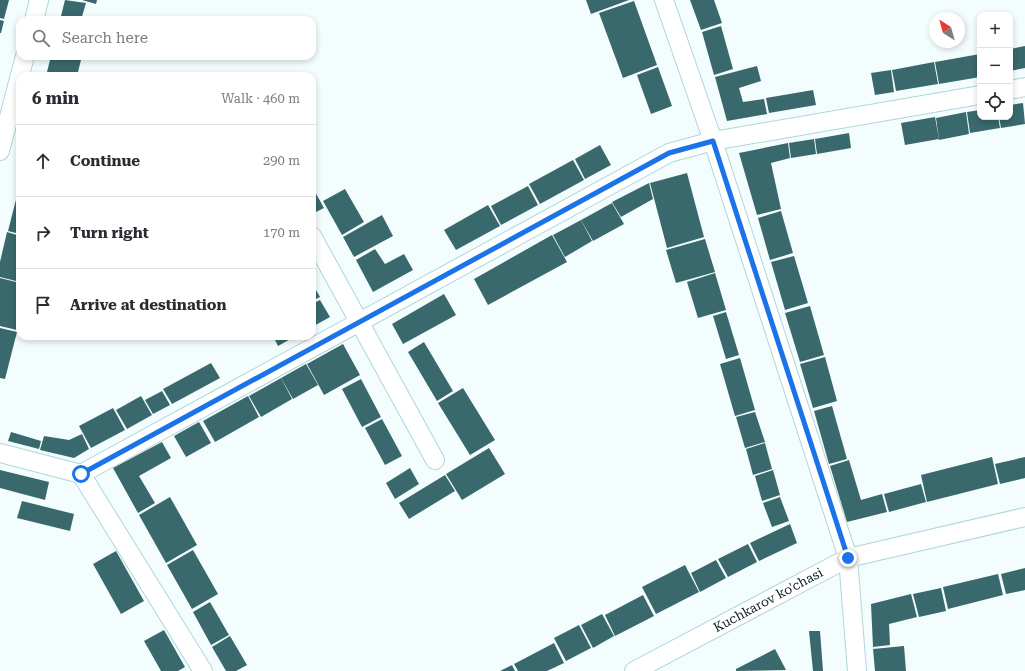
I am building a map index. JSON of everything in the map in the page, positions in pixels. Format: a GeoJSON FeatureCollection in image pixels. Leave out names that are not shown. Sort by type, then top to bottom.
{"type":"FeatureCollection","features":[{"type":"Feature","properties":{"kind":"street"},"geometry":{"type":"LineString","coordinates":[[35,16],[39,0]]}},
{"type":"Feature","properties":{"kind":"street"},"geometry":{"type":"LineString","coordinates":[[664,0],[713,141],[848,558],[857,671]]}},
{"type":"Feature","properties":{"kind":"street"},"geometry":{"type":"LineString","coordinates":[[21,72],[24,60]]}},
{"type":"Feature","properties":{"kind":"street"},"geometry":{"type":"LineString","coordinates":[[1013,89],[1025,87]]}},
{"type":"Feature","properties":{"kind":"street"},"geometry":{"type":"LineString","coordinates":[[0,151],[16,90]]}},
{"type":"Feature","properties":{"kind":"street"},"geometry":{"type":"LineString","coordinates":[[0,453],[81,474],[669,153],[713,141],[977,96]]}},
{"type":"Feature","properties":{"kind":"street"},"geometry":{"type":"LineString","coordinates":[[316,243],[435,460]]}},
{"type":"Feature","properties":{"kind":"street"},"geometry":{"type":"LineString","coordinates":[[81,474],[203,671]]}},
{"type":"Feature","properties":{"kind":"street","name":"Kuchkarov ko'chasi"},"geometry":{"type":"LineString","coordinates":[[634,671],[848,558],[1025,517]]}},
{"type":"Feature","properties":{"kind":"building"},"geometry":{"type":"Polygon","coordinates":[[[0,0],[9,0],[4,19],[0,18],[0,0]]]}},
{"type":"Feature","properties":{"kind":"building"},"geometry":{"type":"Polygon","coordinates":[[[65,0],[86,3],[82,16],[61,16],[65,0]]]}},
{"type":"Feature","properties":{"kind":"building"},"geometry":{"type":"Polygon","coordinates":[[[82,0],[97,0],[96,4],[82,0]]]}},
{"type":"Feature","properties":{"kind":"building"},"geometry":{"type":"Polygon","coordinates":[[[586,0],[629,0],[591,14],[586,0]]]}},
{"type":"Feature","properties":{"kind":"building"},"geometry":{"type":"Polygon","coordinates":[[[690,0],[714,0],[722,23],[701,30],[690,0]]]}},
{"type":"Feature","properties":{"kind":"building"},"geometry":{"type":"Polygon","coordinates":[[[634,1],[657,65],[623,78],[599,13],[634,1]]]}},
{"type":"Feature","properties":{"kind":"building"},"geometry":{"type":"Polygon","coordinates":[[[0,20],[4,21],[1,33],[0,33],[0,20]]]}},
{"type":"Feature","properties":{"kind":"building"},"geometry":{"type":"Polygon","coordinates":[[[721,26],[733,69],[714,75],[702,32],[721,26]]]}},
{"type":"Feature","properties":{"kind":"building"},"geometry":{"type":"Polygon","coordinates":[[[1025,46],[1025,68],[1013,70],[1013,48],[1025,46]]]}},
{"type":"Feature","properties":{"kind":"building"},"geometry":{"type":"Polygon","coordinates":[[[977,55],[977,78],[939,84],[935,62],[977,55]]]}},
{"type":"Feature","properties":{"kind":"building"},"geometry":{"type":"Polygon","coordinates":[[[50,60],[81,60],[78,72],[47,72],[50,60]]]}},
{"type":"Feature","properties":{"kind":"building"},"geometry":{"type":"Polygon","coordinates":[[[934,62],[938,84],[896,91],[892,70],[934,62]]]}},
{"type":"Feature","properties":{"kind":"building"},"geometry":{"type":"Polygon","coordinates":[[[757,66],[761,81],[739,88],[743,102],[764,99],[767,114],[727,121],[715,77],[757,66]]]}},
{"type":"Feature","properties":{"kind":"building"},"geometry":{"type":"Polygon","coordinates":[[[658,67],[672,106],[651,114],[637,75],[658,67]]]}},
{"type":"Feature","properties":{"kind":"building"},"geometry":{"type":"Polygon","coordinates":[[[891,70],[894,92],[875,95],[871,73],[891,70]]]}},
{"type":"Feature","properties":{"kind":"building"},"geometry":{"type":"Polygon","coordinates":[[[813,90],[816,105],[769,113],[766,98],[813,90]]]}},
{"type":"Feature","properties":{"kind":"building"},"geometry":{"type":"Polygon","coordinates":[[[1023,103],[1025,124],[1001,128],[1000,120],[1013,120],[1013,105],[1023,103]]]}},
{"type":"Feature","properties":{"kind":"building"},"geometry":{"type":"Polygon","coordinates":[[[977,110],[977,120],[999,120],[1000,128],[970,133],[967,112],[977,110]]]}},
{"type":"Feature","properties":{"kind":"building"},"geometry":{"type":"Polygon","coordinates":[[[966,112],[969,134],[939,140],[936,118],[966,112]]]}},
{"type":"Feature","properties":{"kind":"building"},"geometry":{"type":"Polygon","coordinates":[[[935,117],[939,139],[905,145],[901,123],[935,117]]]}},
{"type":"Feature","properties":{"kind":"building"},"geometry":{"type":"Polygon","coordinates":[[[849,133],[851,148],[817,154],[815,139],[849,133]]]}},
{"type":"Feature","properties":{"kind":"building"},"geometry":{"type":"Polygon","coordinates":[[[814,139],[816,154],[791,158],[789,143],[814,139]]]}},
{"type":"Feature","properties":{"kind":"building"},"geometry":{"type":"Polygon","coordinates":[[[788,143],[790,158],[771,163],[781,209],[757,215],[739,153],[788,143]]]}},
{"type":"Feature","properties":{"kind":"building"},"geometry":{"type":"Polygon","coordinates":[[[600,145],[611,165],[585,179],[575,159],[600,145]]]}},
{"type":"Feature","properties":{"kind":"building"},"geometry":{"type":"Polygon","coordinates":[[[573,160],[584,180],[540,204],[529,184],[573,160]]]}},
{"type":"Feature","properties":{"kind":"building"},"geometry":{"type":"Polygon","coordinates":[[[687,173],[704,237],[667,248],[650,183],[687,173]]]}},
{"type":"Feature","properties":{"kind":"building"},"geometry":{"type":"Polygon","coordinates":[[[649,183],[653,199],[621,217],[612,202],[649,183]]]}},
{"type":"Feature","properties":{"kind":"building"},"geometry":{"type":"Polygon","coordinates":[[[528,186],[538,205],[501,225],[491,206],[528,186]]]}},
{"type":"Feature","properties":{"kind":"building"},"geometry":{"type":"Polygon","coordinates":[[[345,189],[364,222],[342,235],[323,201],[345,189]]]}},
{"type":"Feature","properties":{"kind":"building"},"geometry":{"type":"Polygon","coordinates":[[[316,194],[324,208],[316,212],[316,194]]]}},
{"type":"Feature","properties":{"kind":"building"},"geometry":{"type":"Polygon","coordinates":[[[16,200],[16,233],[8,231],[16,200]]]}},
{"type":"Feature","properties":{"kind":"building"},"geometry":{"type":"Polygon","coordinates":[[[612,203],[624,224],[593,241],[581,220],[612,203]]]}},
{"type":"Feature","properties":{"kind":"building"},"geometry":{"type":"Polygon","coordinates":[[[488,205],[500,226],[456,250],[444,230],[488,205]]]}},
{"type":"Feature","properties":{"kind":"building"},"geometry":{"type":"Polygon","coordinates":[[[781,211],[793,253],[770,260],[758,218],[781,211]]]}},
{"type":"Feature","properties":{"kind":"building"},"geometry":{"type":"Polygon","coordinates":[[[382,215],[393,236],[354,257],[343,237],[382,215]]]}},
{"type":"Feature","properties":{"kind":"building"},"geometry":{"type":"Polygon","coordinates":[[[581,220],[592,241],[565,257],[553,235],[581,220]]]}},
{"type":"Feature","properties":{"kind":"building"},"geometry":{"type":"Polygon","coordinates":[[[7,232],[16,235],[16,281],[0,277],[0,262],[7,232]]]}},
{"type":"Feature","properties":{"kind":"building"},"geometry":{"type":"Polygon","coordinates":[[[552,235],[567,262],[488,305],[474,279],[552,235]]]}},
{"type":"Feature","properties":{"kind":"building"},"geometry":{"type":"Polygon","coordinates":[[[705,239],[715,272],[676,283],[666,250],[705,239]]]}},
{"type":"Feature","properties":{"kind":"building"},"geometry":{"type":"Polygon","coordinates":[[[375,249],[385,264],[404,254],[413,270],[373,292],[356,260],[375,249]]]}},
{"type":"Feature","properties":{"kind":"building"},"geometry":{"type":"Polygon","coordinates":[[[794,256],[808,303],[785,310],[771,262],[794,256]]]}},
{"type":"Feature","properties":{"kind":"building"},"geometry":{"type":"Polygon","coordinates":[[[715,273],[726,310],[698,318],[687,282],[715,273]]]}},
{"type":"Feature","properties":{"kind":"building"},"geometry":{"type":"Polygon","coordinates":[[[0,278],[16,282],[16,330],[0,326],[0,278]]]}},
{"type":"Feature","properties":{"kind":"building"},"geometry":{"type":"Polygon","coordinates":[[[316,290],[320,297],[316,299],[316,290]]]}},
{"type":"Feature","properties":{"kind":"building"},"geometry":{"type":"Polygon","coordinates":[[[444,294],[456,315],[403,344],[392,324],[444,294]]]}},
{"type":"Feature","properties":{"kind":"building"},"geometry":{"type":"Polygon","coordinates":[[[320,300],[330,317],[316,325],[316,302],[320,300]]]}},
{"type":"Feature","properties":{"kind":"building"},"geometry":{"type":"Polygon","coordinates":[[[810,306],[824,355],[800,362],[785,313],[810,306]]]}},
{"type":"Feature","properties":{"kind":"building"},"geometry":{"type":"Polygon","coordinates":[[[726,312],[739,355],[726,359],[713,316],[726,312]]]}},
{"type":"Feature","properties":{"kind":"building"},"geometry":{"type":"Polygon","coordinates":[[[0,328],[16,332],[16,336],[5,379],[0,378],[0,328]]]}},
{"type":"Feature","properties":{"kind":"building"},"geometry":{"type":"Polygon","coordinates":[[[275,340],[289,340],[278,346],[275,340]]]}},
{"type":"Feature","properties":{"kind":"building"},"geometry":{"type":"Polygon","coordinates":[[[424,342],[453,391],[437,401],[408,352],[424,342]]]}},
{"type":"Feature","properties":{"kind":"building"},"geometry":{"type":"Polygon","coordinates":[[[343,344],[360,375],[324,395],[307,364],[343,344]]]}},
{"type":"Feature","properties":{"kind":"building"},"geometry":{"type":"Polygon","coordinates":[[[825,357],[837,401],[813,408],[800,364],[825,357]]]}},
{"type":"Feature","properties":{"kind":"building"},"geometry":{"type":"Polygon","coordinates":[[[740,358],[755,410],[735,416],[720,364],[740,358]]]}},
{"type":"Feature","properties":{"kind":"building"},"geometry":{"type":"Polygon","coordinates":[[[211,363],[220,378],[172,404],[163,389],[211,363]]]}},
{"type":"Feature","properties":{"kind":"building"},"geometry":{"type":"Polygon","coordinates":[[[306,364],[318,385],[293,399],[281,378],[306,364]]]}},
{"type":"Feature","properties":{"kind":"building"},"geometry":{"type":"Polygon","coordinates":[[[281,378],[292,399],[261,417],[249,396],[281,378]]]}},
{"type":"Feature","properties":{"kind":"building"},"geometry":{"type":"Polygon","coordinates":[[[361,379],[381,417],[362,427],[342,389],[361,379]]]}},
{"type":"Feature","properties":{"kind":"building"},"geometry":{"type":"Polygon","coordinates":[[[463,388],[495,440],[470,455],[438,403],[463,388]]]}},
{"type":"Feature","properties":{"kind":"building"},"geometry":{"type":"Polygon","coordinates":[[[162,391],[170,405],[153,414],[145,400],[162,391]]]}},
{"type":"Feature","properties":{"kind":"building"},"geometry":{"type":"Polygon","coordinates":[[[141,396],[152,415],[127,429],[116,410],[141,396]]]}},
{"type":"Feature","properties":{"kind":"building"},"geometry":{"type":"Polygon","coordinates":[[[248,396],[259,417],[215,442],[203,421],[248,396]]]}},
{"type":"Feature","properties":{"kind":"building"},"geometry":{"type":"Polygon","coordinates":[[[832,406],[847,459],[829,464],[814,411],[832,406]]]}},
{"type":"Feature","properties":{"kind":"building"},"geometry":{"type":"Polygon","coordinates":[[[113,408],[125,430],[91,448],[79,426],[113,408]]]}},
{"type":"Feature","properties":{"kind":"building"},"geometry":{"type":"Polygon","coordinates":[[[755,412],[765,442],[745,448],[736,417],[755,412]]]}},
{"type":"Feature","properties":{"kind":"building"},"geometry":{"type":"Polygon","coordinates":[[[382,419],[402,456],[385,465],[365,428],[382,419]]]}},
{"type":"Feature","properties":{"kind":"building"},"geometry":{"type":"Polygon","coordinates":[[[199,422],[211,443],[186,457],[174,436],[199,422]]]}},
{"type":"Feature","properties":{"kind":"building"},"geometry":{"type":"Polygon","coordinates":[[[11,432],[41,441],[39,449],[8,441],[11,432]]]}},
{"type":"Feature","properties":{"kind":"building"},"geometry":{"type":"Polygon","coordinates":[[[82,434],[89,449],[74,458],[40,450],[44,436],[69,440],[82,434]]]}},
{"type":"Feature","properties":{"kind":"building"},"geometry":{"type":"Polygon","coordinates":[[[162,442],[171,458],[139,476],[155,503],[138,513],[113,468],[162,442]]]}},
{"type":"Feature","properties":{"kind":"building"},"geometry":{"type":"Polygon","coordinates":[[[765,443],[772,469],[753,475],[746,449],[765,443]]]}},
{"type":"Feature","properties":{"kind":"building"},"geometry":{"type":"Polygon","coordinates":[[[489,448],[505,474],[462,500],[446,474],[489,448]]]}},
{"type":"Feature","properties":{"kind":"building"},"geometry":{"type":"Polygon","coordinates":[[[992,457],[998,484],[927,502],[921,475],[992,457]]]}},
{"type":"Feature","properties":{"kind":"building"},"geometry":{"type":"Polygon","coordinates":[[[1025,457],[1025,478],[1000,484],[995,464],[1025,457]]]}},
{"type":"Feature","properties":{"kind":"building"},"geometry":{"type":"Polygon","coordinates":[[[849,460],[861,500],[882,494],[887,512],[847,522],[830,466],[849,460]]]}},
{"type":"Feature","properties":{"kind":"building"},"geometry":{"type":"Polygon","coordinates":[[[410,468],[419,484],[395,499],[386,483],[410,468]]]}},
{"type":"Feature","properties":{"kind":"building"},"geometry":{"type":"Polygon","coordinates":[[[0,470],[49,482],[45,500],[0,488],[0,470]]]}},
{"type":"Feature","properties":{"kind":"building"},"geometry":{"type":"Polygon","coordinates":[[[773,470],[780,495],[762,501],[755,476],[773,470]]]}},
{"type":"Feature","properties":{"kind":"building"},"geometry":{"type":"Polygon","coordinates":[[[445,475],[455,491],[409,519],[399,503],[445,475]]]}},
{"type":"Feature","properties":{"kind":"building"},"geometry":{"type":"Polygon","coordinates":[[[921,484],[926,502],[889,512],[884,494],[921,484]]]}},
{"type":"Feature","properties":{"kind":"building"},"geometry":{"type":"Polygon","coordinates":[[[170,497],[197,545],[166,563],[139,515],[170,497]]]}},
{"type":"Feature","properties":{"kind":"building"},"geometry":{"type":"Polygon","coordinates":[[[780,497],[789,521],[772,527],[763,503],[780,497]]]}},
{"type":"Feature","properties":{"kind":"building"},"geometry":{"type":"Polygon","coordinates":[[[22,501],[74,514],[70,531],[17,518],[22,501]]]}},
{"type":"Feature","properties":{"kind":"building"},"geometry":{"type":"Polygon","coordinates":[[[790,524],[797,543],[759,561],[750,543],[790,524]]]}},
{"type":"Feature","properties":{"kind":"building"},"geometry":{"type":"Polygon","coordinates":[[[748,544],[757,562],[728,577],[718,559],[748,544]]]}},
{"type":"Feature","properties":{"kind":"building"},"geometry":{"type":"Polygon","coordinates":[[[193,550],[218,594],[192,609],[167,565],[193,550]]]}},
{"type":"Feature","properties":{"kind":"building"},"geometry":{"type":"Polygon","coordinates":[[[116,551],[144,601],[121,614],[93,564],[116,551]]]}},
{"type":"Feature","properties":{"kind":"building"},"geometry":{"type":"Polygon","coordinates":[[[716,560],[726,578],[700,592],[691,573],[716,560]]]}},
{"type":"Feature","properties":{"kind":"building"},"geometry":{"type":"Polygon","coordinates":[[[685,565],[699,592],[656,614],[642,587],[685,565]]]}},
{"type":"Feature","properties":{"kind":"building"},"geometry":{"type":"Polygon","coordinates":[[[1025,568],[1025,590],[1006,594],[1001,574],[1025,568]]]}},
{"type":"Feature","properties":{"kind":"building"},"geometry":{"type":"Polygon","coordinates":[[[998,574],[1003,595],[948,609],[943,587],[998,574]]]}},
{"type":"Feature","properties":{"kind":"building"},"geometry":{"type":"Polygon","coordinates":[[[941,588],[946,611],[919,617],[913,594],[941,588]]]}},
{"type":"Feature","properties":{"kind":"building"},"geometry":{"type":"Polygon","coordinates":[[[911,594],[917,617],[889,624],[890,645],[873,647],[871,604],[911,594]]]}},
{"type":"Feature","properties":{"kind":"building"},"geometry":{"type":"Polygon","coordinates":[[[643,595],[654,616],[615,636],[605,615],[643,595]]]}},
{"type":"Feature","properties":{"kind":"building"},"geometry":{"type":"Polygon","coordinates":[[[210,602],[229,635],[211,645],[193,612],[210,602]]]}},
{"type":"Feature","properties":{"kind":"building"},"geometry":{"type":"Polygon","coordinates":[[[602,614],[614,636],[593,648],[581,625],[602,614]]]}},
{"type":"Feature","properties":{"kind":"building"},"geometry":{"type":"Polygon","coordinates":[[[579,625],[591,648],[566,661],[554,638],[579,625]]]}},
{"type":"Feature","properties":{"kind":"building"},"geometry":{"type":"Polygon","coordinates":[[[164,630],[185,667],[178,671],[161,671],[144,641],[164,630]]]}},
{"type":"Feature","properties":{"kind":"building"},"geometry":{"type":"Polygon","coordinates":[[[809,631],[820,631],[823,671],[813,671],[809,631]]]}},
{"type":"Feature","properties":{"kind":"building"},"geometry":{"type":"Polygon","coordinates":[[[230,636],[247,665],[236,671],[226,671],[212,647],[230,636]]]}},
{"type":"Feature","properties":{"kind":"building"},"geometry":{"type":"Polygon","coordinates":[[[554,643],[564,663],[547,671],[518,671],[514,664],[554,643]]]}},
{"type":"Feature","properties":{"kind":"building"},"geometry":{"type":"Polygon","coordinates":[[[904,646],[906,671],[875,671],[873,649],[904,646]]]}},
{"type":"Feature","properties":{"kind":"building"},"geometry":{"type":"Polygon","coordinates":[[[775,649],[786,670],[736,671],[736,669],[775,649]]]}},
{"type":"Feature","properties":{"kind":"building"},"geometry":{"type":"Polygon","coordinates":[[[512,665],[515,671],[500,671],[512,665]]]}},
{"type":"Feature","properties":{"kind":"route"},"geometry":{"type":"LineString","coordinates":[[81,474],[669,153],[713,141],[848,558]]}}]}
